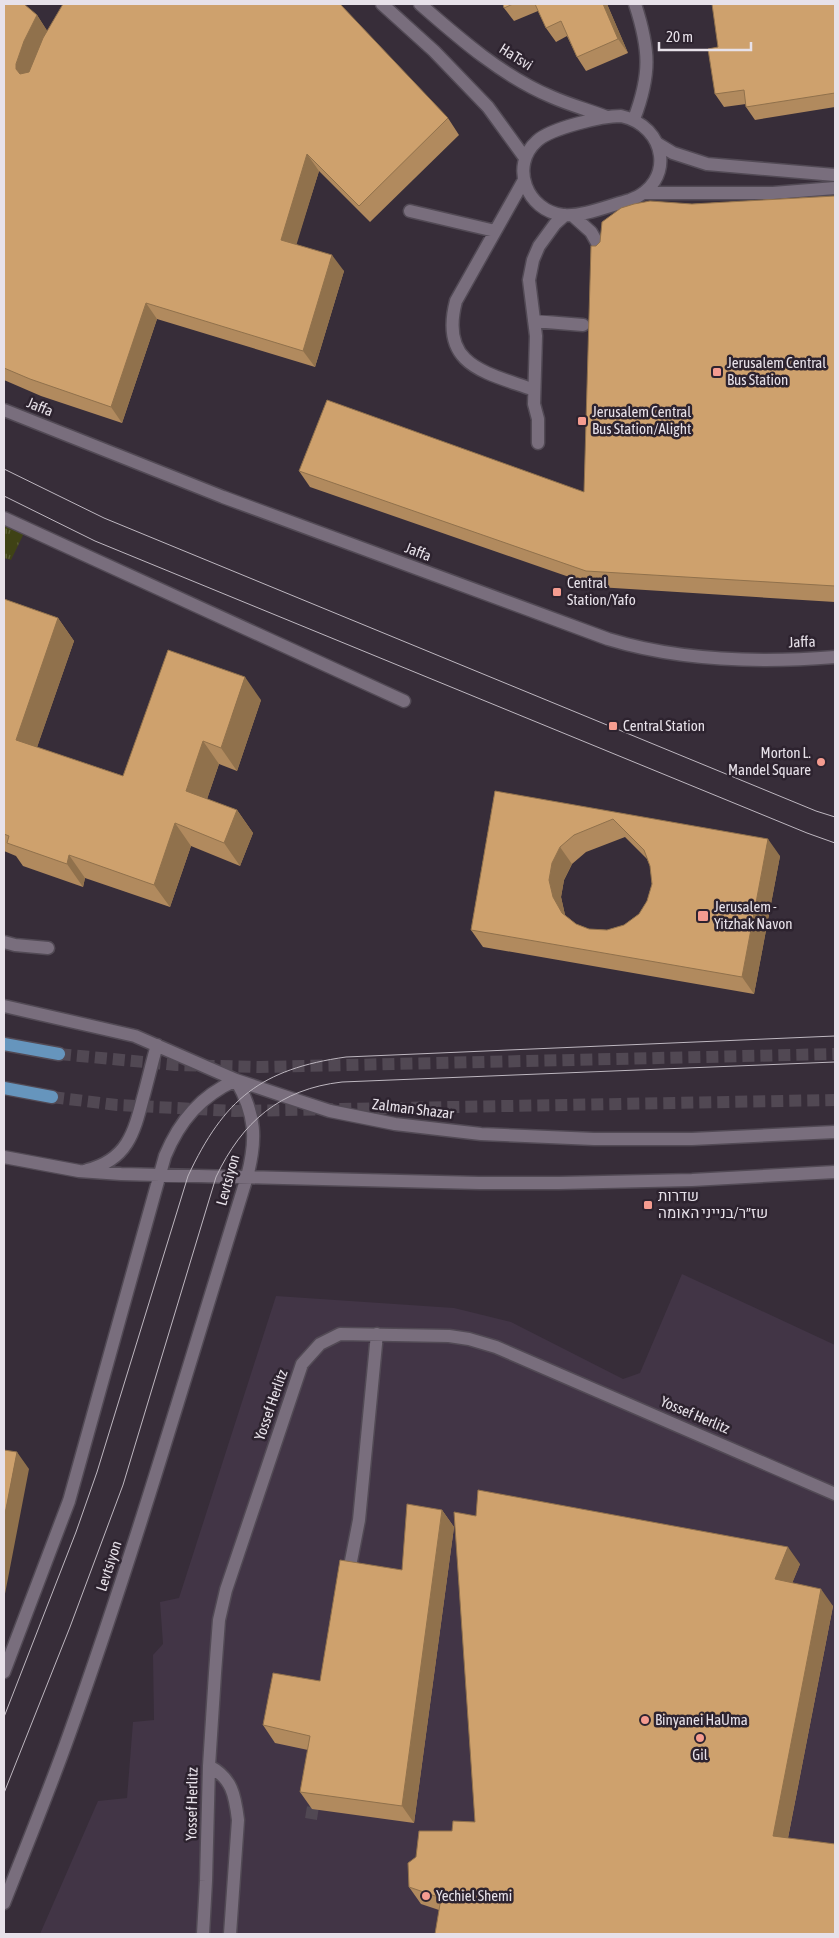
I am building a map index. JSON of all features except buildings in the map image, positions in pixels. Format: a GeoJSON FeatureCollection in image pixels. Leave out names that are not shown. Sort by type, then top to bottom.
{"type":"FeatureCollection","features":[{"type":"Feature","properties":{"kind":"main road"},"geometry":{"type":"LineString","coordinates":[[4,1044],[59,1054]]}},
{"type":"Feature","properties":{"kind":"main road"},"geometry":{"type":"LineString","coordinates":[[4,1088],[52,1097]]}},
{"type":"Feature","properties":{"kind":"street"},"geometry":{"type":"LineString","coordinates":[[382,4],[434,51],[488,106],[525,158]]}},
{"type":"Feature","properties":{"kind":"street","name":"HaTsvi"},"geometry":{"type":"LineString","coordinates":[[420,4],[468,46],[509,74],[551,97],[607,117]]}},
{"type":"Feature","properties":{"kind":"street"},"geometry":{"type":"LineString","coordinates":[[634,119],[646,83],[648,54],[635,4]]}},
{"type":"Feature","properties":{"kind":"street"},"geometry":{"type":"LineString","coordinates":[[621,116],[634,119],[651,132],[658,144],[660,158],[658,171],[652,184],[643,193],[630,200],[569,215],[551,212],[538,205],[529,194],[524,180],[525,158],[532,145],[550,132],[607,117],[621,116]]}},
{"type":"Feature","properties":{"kind":"street"},"geometry":{"type":"LineString","coordinates":[[658,144],[673,154],[707,164],[835,175]]}},
{"type":"Feature","properties":{"kind":"street"},"geometry":{"type":"LineString","coordinates":[[524,180],[456,300],[452,314],[452,329],[454,340],[461,356],[474,367],[534,390]]}},
{"type":"Feature","properties":{"kind":"street"},"geometry":{"type":"LineString","coordinates":[[643,193],[773,193],[835,188]]}},
{"type":"Feature","properties":{"kind":"street"},"geometry":{"type":"LineString","coordinates":[[569,215],[591,232],[604,255],[605,224],[611,205]]}},
{"type":"Feature","properties":{"kind":"street"},"geometry":{"type":"LineString","coordinates":[[410,211],[495,231]]}},
{"type":"Feature","properties":{"kind":"street"},"geometry":{"type":"LineString","coordinates":[[538,443],[538,424],[534,404],[536,336],[529,280],[532,260],[546,234],[569,215]]}},
{"type":"Feature","properties":{"kind":"street"},"geometry":{"type":"LineString","coordinates":[[534,321],[583,324]]}},
{"type":"Feature","properties":{"kind":"street","name":"Jaffa"},"geometry":{"type":"LineString","coordinates":[[4,410],[223,496],[608,640],[654,651],[710,658],[809,659],[835,656]]}},
{"type":"Feature","properties":{"kind":"street"},"geometry":{"type":"LineString","coordinates":[[4,518],[404,701]]}},
{"type":"Feature","properties":{"kind":"street"},"geometry":{"type":"LineString","coordinates":[[4,942],[48,948]]}},
{"type":"Feature","properties":{"kind":"street","name":"Zalman Shazar"},"geometry":{"type":"LineString","coordinates":[[4,1006],[135,1036],[236,1080],[330,1111],[361,1118],[481,1134],[594,1139],[692,1139],[835,1132]]}},
{"type":"Feature","properties":{"kind":"street"},"geometry":{"type":"LineString","coordinates":[[79,1171],[106,1163],[121,1152],[127,1144],[139,1115],[157,1045]]}},
{"type":"Feature","properties":{"kind":"street"},"geometry":{"type":"LineString","coordinates":[[4,1672],[69,1501],[158,1176],[171,1141],[187,1116],[207,1096],[236,1080]]}},
{"type":"Feature","properties":{"kind":"street","name":"Levtsiyon"},"geometry":{"type":"LineString","coordinates":[[4,1903],[41,1811],[95,1660],[172,1424],[247,1178],[254,1145],[253,1121],[244,1095],[236,1080]]}},
{"type":"Feature","properties":{"kind":"street"},"geometry":{"type":"LineString","coordinates":[[4,1157],[79,1171],[158,1176],[479,1183],[692,1180],[835,1172]]}},
{"type":"Feature","properties":{"kind":"street","name":"Yossef Herlitz"},"geometry":{"type":"LineString","coordinates":[[203,1934],[209,1766],[219,1620],[226,1590],[302,1364],[320,1344],[340,1334],[449,1336],[469,1339],[496,1347],[835,1494]]}},
{"type":"Feature","properties":{"kind":"street"},"geometry":{"type":"LineString","coordinates":[[351,1561],[359,1520],[377,1334]]}},
{"type":"Feature","properties":{"kind":"street"},"geometry":{"type":"LineString","coordinates":[[209,1766],[220,1772],[229,1782],[236,1801],[238,1820],[230,1934]]}},
{"type":"Feature","properties":{"kind":"shaded area"},"geometry":{"type":"Polygon","coordinates":[[[682,1274],[835,1345],[835,1934],[40,1934],[98,1801],[127,1798],[133,1722],[154,1720],[153,1655],[163,1644],[160,1602],[179,1598],[276,1296],[454,1308],[511,1322],[623,1379],[640,1373],[682,1274]]]}},
{"type":"Feature","properties":{"kind":"green space"},"geometry":{"type":"Polygon","coordinates":[[[4,522],[25,531],[11,560],[4,558],[4,522]]]}},
{"type":"Feature","properties":{"kind":"tunnel"},"geometry":{"type":"LineString","coordinates":[[59,1054],[176,1065],[260,1067],[835,1054]]}},
{"type":"Feature","properties":{"kind":"tunnel"},"geometry":{"type":"LineString","coordinates":[[52,1097],[117,1105],[235,1111],[835,1100]]}},
{"type":"Feature","properties":{"kind":"tunnel"},"geometry":{"type":"LineString","coordinates":[[311,1819],[315,1794]]}},
{"type":"Feature","properties":{"kind":"tram line"},"geometry":{"type":"LineString","coordinates":[[4,469],[104,518],[816,811],[835,817]]}},
{"type":"Feature","properties":{"kind":"tram line"},"geometry":{"type":"LineString","coordinates":[[4,496],[95,541],[835,843]]}},
{"type":"Feature","properties":{"kind":"tram line"},"geometry":{"type":"LineString","coordinates":[[4,1717],[76,1532],[97,1472],[188,1176],[216,1127],[231,1108],[249,1092],[268,1080],[291,1070],[316,1062],[346,1057],[835,1036]]}},
{"type":"Feature","properties":{"kind":"tram line"},"geometry":{"type":"LineString","coordinates":[[4,1793],[70,1627],[123,1485],[216,1177],[226,1157],[251,1125],[282,1101],[300,1092],[342,1082],[835,1062]]}},
{"type":"Feature","properties":{"kind":"place","name":"Jerusalem Central Bus Station"},"geometry":{"type":"Point","coordinates":[717,372]}},
{"type":"Feature","properties":{"kind":"place","name":"Jerusalem Central Bus Station/Alight"},"geometry":{"type":"Point","coordinates":[582,421]}},
{"type":"Feature","properties":{"kind":"place","name":"Central Station/Yafo"},"geometry":{"type":"Point","coordinates":[557,592]}},
{"type":"Feature","properties":{"kind":"place","name":"Central Station"},"geometry":{"type":"Point","coordinates":[613,726]}},
{"type":"Feature","properties":{"kind":"place","name":"Morton L. Mandel Square"},"geometry":{"type":"Point","coordinates":[821,762]}},
{"type":"Feature","properties":{"kind":"place","name":"Jerusalem - Yitzhak Navon"},"geometry":{"type":"Point","coordinates":[703,916]}},
{"type":"Feature","properties":{"kind":"place","name":"שדרות שז״ר/בנייני האומה"},"geometry":{"type":"Point","coordinates":[648,1205]}},
{"type":"Feature","properties":{"kind":"place","name":"Binyanei HaUma"},"geometry":{"type":"Point","coordinates":[645,1720]}},
{"type":"Feature","properties":{"kind":"place","name":"Gil"},"geometry":{"type":"Point","coordinates":[700,1738]}},
{"type":"Feature","properties":{"kind":"place","name":"Yechiel Shemi"},"geometry":{"type":"Point","coordinates":[426,1896]}}]}
